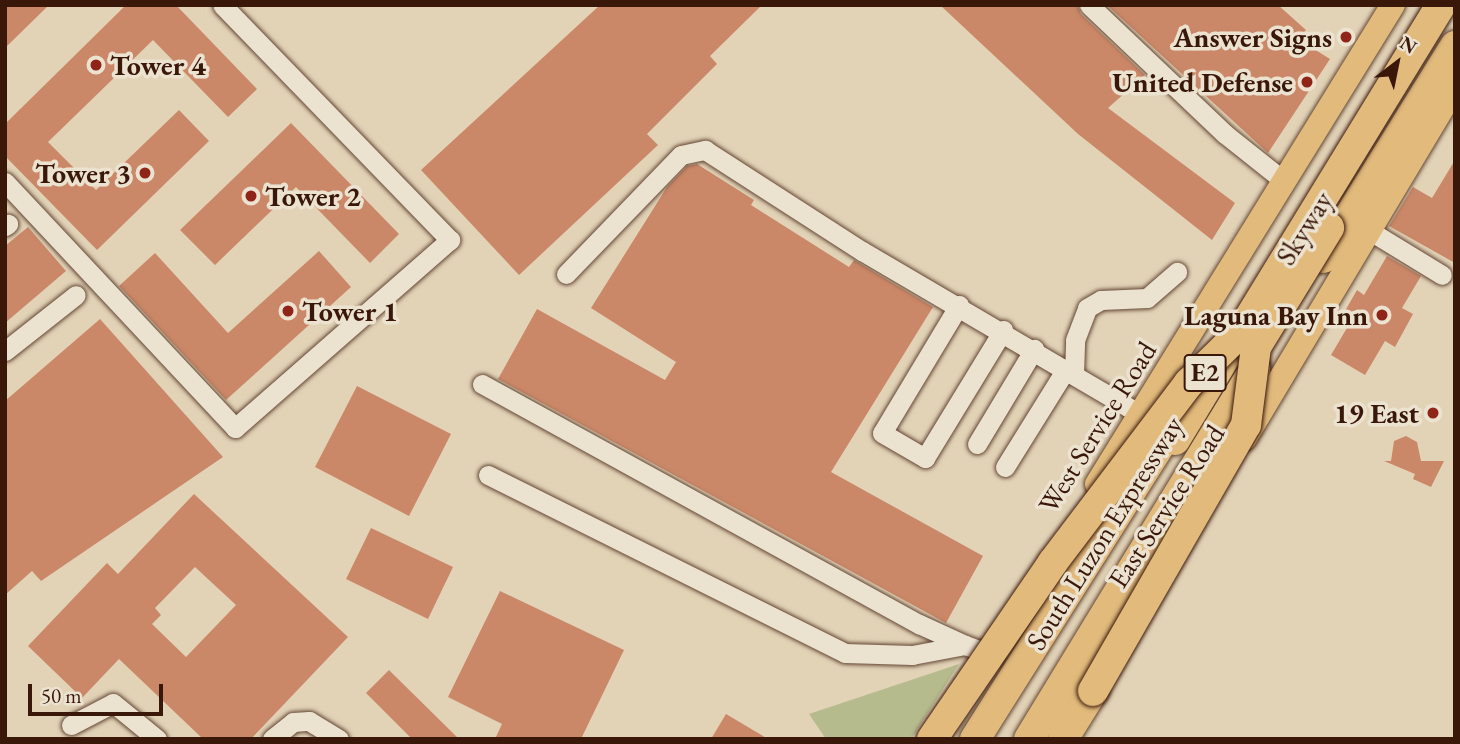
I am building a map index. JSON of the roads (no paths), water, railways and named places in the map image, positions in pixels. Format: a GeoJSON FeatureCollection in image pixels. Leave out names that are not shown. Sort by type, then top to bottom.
{"type":"FeatureCollection","features":[{"type":"Feature","properties":{"kind":"highway","name":"South Luzon Expressway"},"geometry":{"type":"LineString","coordinates":[[975,739],[1431,5]]}},
{"type":"Feature","properties":{"kind":"highway","name":"Skyway"},"geometry":{"type":"LineString","coordinates":[[1017,739],[1441,5]]}},
{"type":"Feature","properties":{"kind":"highway","name":"Skyway"},"geometry":{"type":"LineString","coordinates":[[992,739],[1455,21]]}},
{"type":"Feature","properties":{"kind":"highway","name":"South Luzon Expressway"},"geometry":{"type":"LineString","coordinates":[[1029,739],[1455,46]]}},
{"type":"Feature","properties":{"kind":"highway"},"geometry":{"type":"LineString","coordinates":[[932,739],[1053,562],[1189,383],[1248,340]]}},
{"type":"Feature","properties":{"kind":"highway"},"geometry":{"type":"LineString","coordinates":[[1063,739],[1246,425],[1248,340]]}},
{"type":"Feature","properties":{"kind":"main road","name":"West Service Road"},"geometry":{"type":"LineString","coordinates":[[943,739],[1393,5]]}},
{"type":"Feature","properties":{"kind":"main road","name":"East Service Road"},"geometry":{"type":"LineString","coordinates":[[1052,739],[1273,394],[1455,87]]}},
{"type":"Feature","properties":{"kind":"lane"},"geometry":{"type":"LineString","coordinates":[[5,182],[235,428],[450,240],[222,5]]}},
{"type":"Feature","properties":{"kind":"lane"},"geometry":{"type":"LineString","coordinates":[[1089,5],[1226,134],[1284,181]]}},
{"type":"Feature","properties":{"kind":"lane"},"geometry":{"type":"LineString","coordinates":[[566,274],[681,155],[705,150],[862,251],[1003,330],[1140,415]]}},
{"type":"Feature","properties":{"kind":"lane"},"geometry":{"type":"LineString","coordinates":[[1370,231],[1443,275]]}},
{"type":"Feature","properties":{"kind":"lane"},"geometry":{"type":"LineString","coordinates":[[1283,246],[1318,266]]}},
{"type":"Feature","properties":{"kind":"lane"},"geometry":{"type":"LineString","coordinates":[[1005,467],[1070,371],[1075,340],[1087,308],[1101,300],[1147,298],[1177,272]]}},
{"type":"Feature","properties":{"kind":"lane"},"geometry":{"type":"LineString","coordinates":[[5,351],[76,295]]}},
{"type":"Feature","properties":{"kind":"lane"},"geometry":{"type":"LineString","coordinates":[[959,305],[882,433],[925,458],[1003,330]]}},
{"type":"Feature","properties":{"kind":"lane"},"geometry":{"type":"LineString","coordinates":[[977,444],[1034,349]]}},
{"type":"Feature","properties":{"kind":"lane"},"geometry":{"type":"LineString","coordinates":[[482,384],[919,624],[993,656]]}},
{"type":"Feature","properties":{"kind":"lane"},"geometry":{"type":"LineString","coordinates":[[488,475],[845,653],[912,655],[965,645]]}},
{"type":"Feature","properties":{"kind":"lane"},"geometry":{"type":"LineString","coordinates":[[71,725],[113,703],[157,739]]}},
{"type":"Feature","properties":{"kind":"lane"},"geometry":{"type":"LineString","coordinates":[[272,739],[293,722],[309,721],[339,739]]}},
{"type":"Feature","properties":{"kind":"place","name":"Answer Signs"},"geometry":{"type":"Point","coordinates":[1346,37]}},
{"type":"Feature","properties":{"kind":"place","name":"Tower 4"},"geometry":{"type":"Point","coordinates":[96,65]}},
{"type":"Feature","properties":{"kind":"place","name":"United Defense"},"geometry":{"type":"Point","coordinates":[1307,82]}},
{"type":"Feature","properties":{"kind":"place","name":"Tower 3"},"geometry":{"type":"Point","coordinates":[145,173]}},
{"type":"Feature","properties":{"kind":"place","name":"Tower 2"},"geometry":{"type":"Point","coordinates":[251,196]}},
{"type":"Feature","properties":{"kind":"place","name":"Tower 1"},"geometry":{"type":"Point","coordinates":[288,311]}},
{"type":"Feature","properties":{"kind":"place","name":"Laguna Bay Inn"},"geometry":{"type":"Point","coordinates":[1382,315]}},
{"type":"Feature","properties":{"kind":"place","name":"19 East"},"geometry":{"type":"Point","coordinates":[1433,413]}}]}
